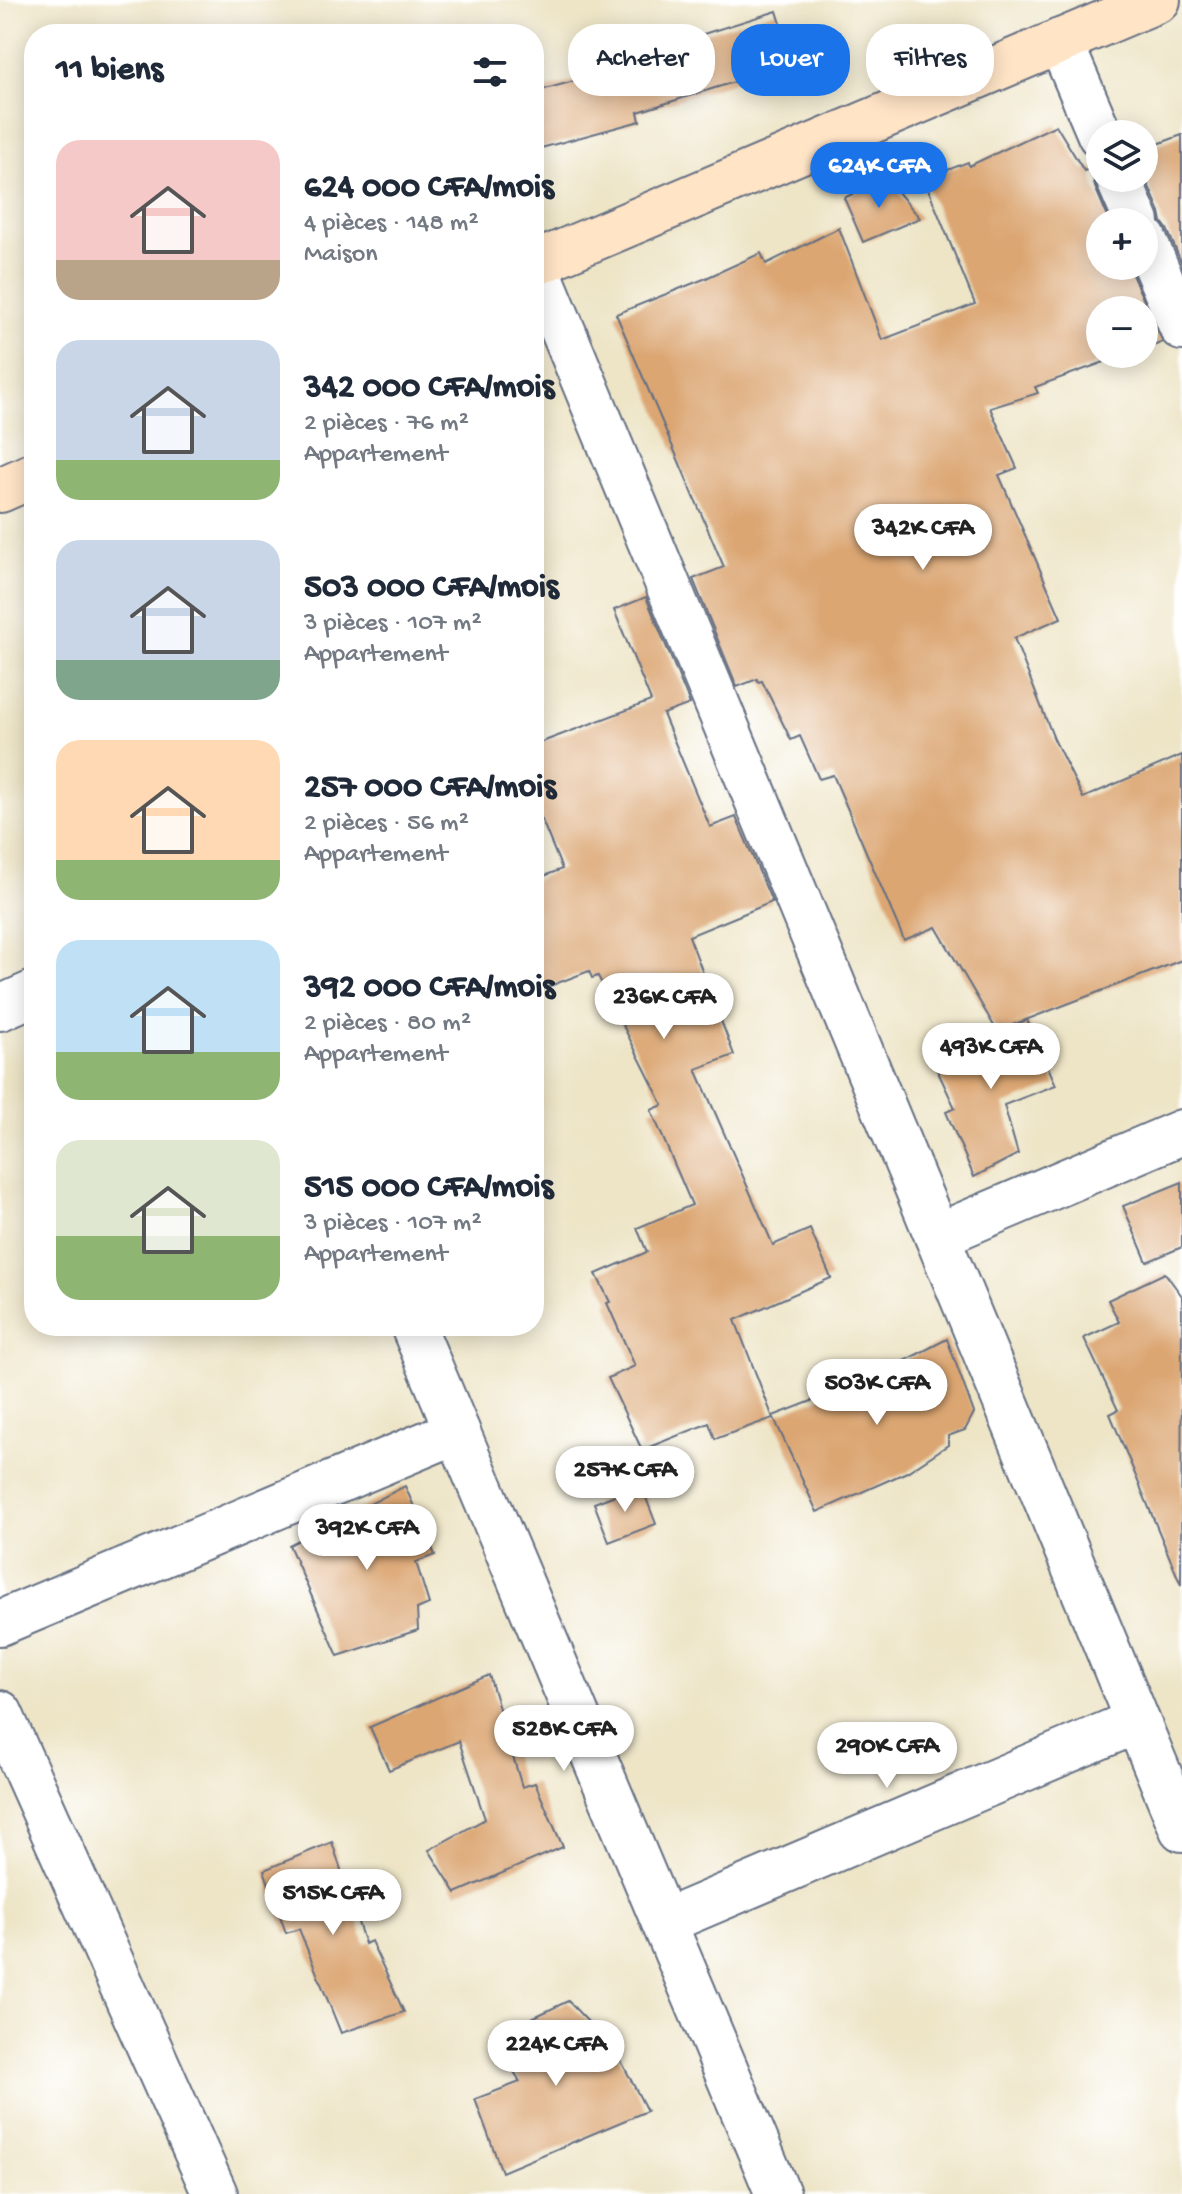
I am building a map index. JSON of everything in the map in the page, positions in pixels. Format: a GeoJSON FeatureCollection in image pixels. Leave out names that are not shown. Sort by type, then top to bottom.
{"type":"FeatureCollection","features":[{"type":"Feature","properties":{"kind":"street"},"geometry":{"type":"LineString","coordinates":[[544,260],[1158,0]]}},
{"type":"Feature","properties":{"kind":"street"},"geometry":{"type":"LineString","coordinates":[[1060,41],[1094,120]]}},
{"type":"Feature","properties":{"kind":"street"},"geometry":{"type":"LineString","coordinates":[[1158,272],[1182,328]]}},
{"type":"Feature","properties":{"kind":"street"},"geometry":{"type":"LineString","coordinates":[[544,286],[1182,1829]]}},
{"type":"Feature","properties":{"kind":"street"},"geometry":{"type":"LineString","coordinates":[[0,490],[24,479]]}},
{"type":"Feature","properties":{"kind":"street"},"geometry":{"type":"LineString","coordinates":[[0,1008],[24,997]]}},
{"type":"Feature","properties":{"kind":"street"},"geometry":{"type":"LineString","coordinates":[[937,1236],[1182,1132]]}},
{"type":"Feature","properties":{"kind":"street"},"geometry":{"type":"LineString","coordinates":[[417,1336],[778,2194]]}},
{"type":"Feature","properties":{"kind":"street"},"geometry":{"type":"LineString","coordinates":[[0,1623],[457,1431]]}},
{"type":"Feature","properties":{"kind":"street"},"geometry":{"type":"LineString","coordinates":[[0,1713],[215,2194]]}},
{"type":"Feature","properties":{"kind":"street"},"geometry":{"type":"LineString","coordinates":[[664,1922],[1137,1721]]}},
{"type":"Feature","properties":{"kind":"building"},"geometry":{"type":"Polygon","coordinates":[[[777,11],[781,24],[735,24],[777,11]]]}},
{"type":"Feature","properties":{"kind":"building"},"geometry":{"type":"Polygon","coordinates":[[[731,25],[731,83],[715,88],[715,30],[731,25]]]}},
{"type":"Feature","properties":{"kind":"building"},"geometry":{"type":"Polygon","coordinates":[[[568,83],[568,96],[689,96],[638,112],[640,121],[544,147],[544,89],[568,83]]]}},
{"type":"Feature","properties":{"kind":"building"},"geometry":{"type":"Polygon","coordinates":[[[1056,125],[1086,170],[1086,192],[1097,192],[1104,208],[1086,208],[1086,280],[1134,280],[1142,296],[1086,296],[1088,368],[1035,387],[1038,393],[990,408],[1017,468],[999,475],[1061,618],[1014,638],[1054,739],[1083,798],[1182,755],[1182,960],[997,1031],[936,927],[904,940],[833,775],[819,779],[800,736],[791,740],[762,681],[758,682],[757,679],[737,687],[693,579],[724,567],[616,314],[761,253],[766,264],[839,228],[882,340],[975,304],[924,179],[968,162],[969,166],[1056,125]]]}},
{"type":"Feature","properties":{"kind":"building"},"geometry":{"type":"Polygon","coordinates":[[[1182,135],[1182,264],[1151,192],[1158,192],[1158,144],[1182,135]]]}},
{"type":"Feature","properties":{"kind":"building"},"geometry":{"type":"Polygon","coordinates":[[[886,178],[920,218],[863,242],[844,198],[886,178]]]}},
{"type":"Feature","properties":{"kind":"building"},"geometry":{"type":"Polygon","coordinates":[[[646,597],[690,704],[663,714],[710,827],[736,817],[772,902],[689,936],[734,1055],[696,1069],[773,1245],[810,1229],[831,1278],[735,1320],[773,1418],[715,1439],[709,1423],[642,1450],[608,1378],[635,1366],[596,1274],[647,1252],[637,1228],[692,1205],[651,1110],[663,1105],[598,976],[592,978],[589,971],[544,988],[544,876],[562,869],[544,825],[544,741],[651,701],[614,610],[646,597]]]}},
{"type":"Feature","properties":{"kind":"building"},"geometry":{"type":"Polygon","coordinates":[[[1027,1020],[1056,1085],[1004,1105],[1018,1154],[974,1177],[946,1112],[955,1108],[931,1057],[1027,1020]]]}},
{"type":"Feature","properties":{"kind":"building"},"geometry":{"type":"Polygon","coordinates":[[[1182,1182],[1182,1247],[1147,1262],[1123,1206],[1182,1182]]]}},
{"type":"Feature","properties":{"kind":"building"},"geometry":{"type":"Polygon","coordinates":[[[1165,1273],[1182,1296],[1181,1585],[1110,1414],[1118,1410],[1084,1338],[1119,1322],[1108,1300],[1165,1273]]]}},
{"type":"Feature","properties":{"kind":"building"},"geometry":{"type":"Polygon","coordinates":[[[947,1339],[974,1413],[965,1430],[948,1436],[948,1445],[907,1472],[817,1512],[773,1416],[871,1378],[947,1339]]]}},
{"type":"Feature","properties":{"kind":"building"},"geometry":{"type":"Polygon","coordinates":[[[641,1485],[656,1524],[609,1542],[594,1503],[641,1485]]]}},
{"type":"Feature","properties":{"kind":"building"},"geometry":{"type":"Polygon","coordinates":[[[405,1486],[435,1555],[416,1562],[429,1604],[417,1609],[418,1630],[338,1656],[289,1545],[405,1486]]]}},
{"type":"Feature","properties":{"kind":"building"},"geometry":{"type":"Polygon","coordinates":[[[489,1675],[522,1787],[535,1783],[563,1847],[456,1893],[429,1850],[485,1819],[459,1741],[389,1770],[370,1727],[489,1675]]]}},
{"type":"Feature","properties":{"kind":"building"},"geometry":{"type":"Polygon","coordinates":[[[332,1842],[365,1944],[371,1941],[404,2012],[341,2033],[299,1929],[286,1933],[264,1870],[332,1842]]]}},
{"type":"Feature","properties":{"kind":"building"},"geometry":{"type":"Polygon","coordinates":[[[568,2001],[616,2051],[647,2111],[502,2172],[475,2099],[520,2082],[494,2036],[568,2001]]]}}]}
